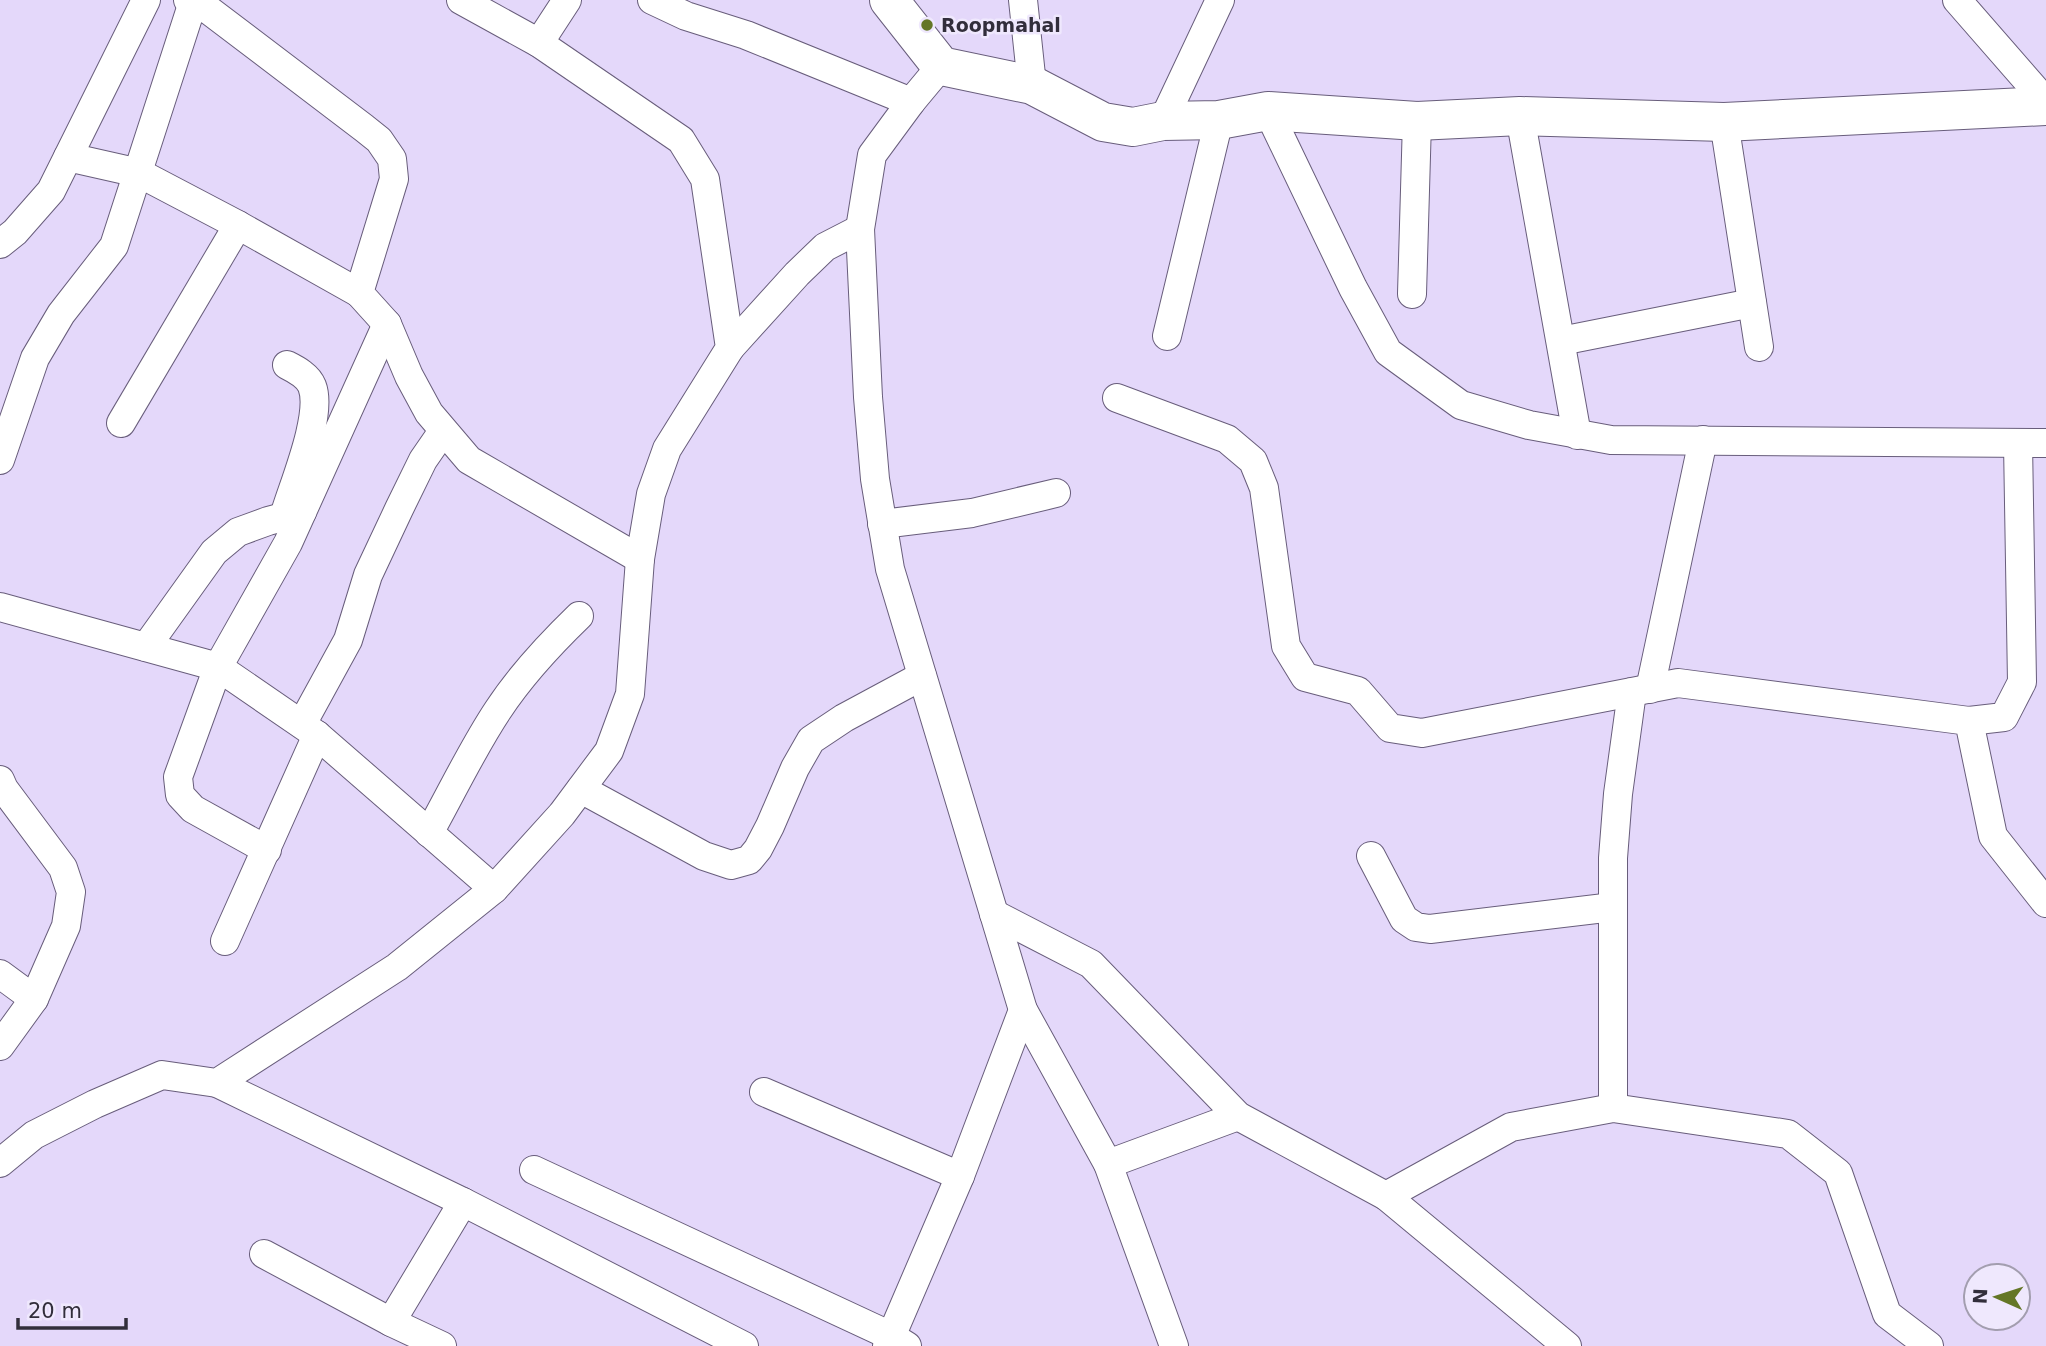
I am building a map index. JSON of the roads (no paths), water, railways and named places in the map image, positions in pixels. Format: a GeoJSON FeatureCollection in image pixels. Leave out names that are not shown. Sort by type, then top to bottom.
{"type":"FeatureCollection","features":[{"type":"Feature","properties":{"kind":"street"},"geometry":{"type":"LineString","coordinates":[[0,244],[15,232],[51,191],[146,0]]}},
{"type":"Feature","properties":{"kind":"street"},"geometry":{"type":"LineString","coordinates":[[461,0],[539,43],[681,140],[705,179],[730,348]]}},
{"type":"Feature","properties":{"kind":"street"},"geometry":{"type":"LineString","coordinates":[[539,43],[567,0]]}},
{"type":"Feature","properties":{"kind":"street"},"geometry":{"type":"LineString","coordinates":[[652,0],[686,16],[746,35],[911,102]]}},
{"type":"Feature","properties":{"kind":"street"},"geometry":{"type":"LineString","coordinates":[[889,0],[941,66],[1032,85],[1103,122],[1133,127],[1163,121],[1219,120],[1268,111],[1417,121],[1520,116],[1724,122],[2046,104]]}},
{"type":"Feature","properties":{"kind":"street"},"geometry":{"type":"LineString","coordinates":[[1023,0],[1032,85]]}},
{"type":"Feature","properties":{"kind":"street"},"geometry":{"type":"LineString","coordinates":[[1163,121],[1220,0]]}},
{"type":"Feature","properties":{"kind":"street"},"geometry":{"type":"LineString","coordinates":[[1957,0],[2046,104]]}},
{"type":"Feature","properties":{"kind":"street"},"geometry":{"type":"LineString","coordinates":[[0,460],[35,358],[61,314],[114,246],[200,3],[379,140],[392,159],[394,179],[359,293]]}},
{"type":"Feature","properties":{"kind":"street"},"geometry":{"type":"LineString","coordinates":[[941,66],[872,155],[860,229],[875,479],[890,569],[1023,1010],[1108,1164],[1165,1338]]}},
{"type":"Feature","properties":{"kind":"street"},"geometry":{"type":"LineString","coordinates":[[1268,111],[1353,288],[1388,352],[1461,405],[1529,425],[1611,440],[2046,443]]}},
{"type":"Feature","properties":{"kind":"street"},"geometry":{"type":"LineString","coordinates":[[1520,116],[1577,435]]}},
{"type":"Feature","properties":{"kind":"street"},"geometry":{"type":"LineString","coordinates":[[1167,336],[1219,120]]}},
{"type":"Feature","properties":{"kind":"street"},"geometry":{"type":"LineString","coordinates":[[1412,294],[1417,121]]}},
{"type":"Feature","properties":{"kind":"street"},"geometry":{"type":"LineString","coordinates":[[1724,122],[1759,347]]}},
{"type":"Feature","properties":{"kind":"street"},"geometry":{"type":"LineString","coordinates":[[68,157],[139,173],[239,225],[359,293],[387,324],[409,376],[429,413],[469,460],[640,559]]}},
{"type":"Feature","properties":{"kind":"street"},"geometry":{"type":"LineString","coordinates":[[121,423],[239,225]]}},
{"type":"Feature","properties":{"kind":"street"},"geometry":{"type":"LineString","coordinates":[[217,1083],[397,967],[494,889],[581,789],[609,751],[630,694],[640,559],[651,494],[667,449],[730,348],[825,247],[860,229]]}},
{"type":"Feature","properties":{"kind":"street"},"geometry":{"type":"LineString","coordinates":[[1561,341],[1752,303]]}},
{"type":"Feature","properties":{"kind":"street"},"geometry":{"type":"LineString","coordinates":[[146,647],[214,552],[239,533],[293,514],[387,324]]}},
{"type":"Feature","properties":{"kind":"street"},"geometry":{"type":"LineString","coordinates":[[267,849],[193,810],[180,795],[178,777],[218,667],[288,543],[316,401],[312,383],[300,371],[287,365]]}},
{"type":"Feature","properties":{"kind":"street"},"geometry":{"type":"LineString","coordinates":[[1117,398],[1227,439],[1253,461],[1264,488],[1286,646],[1305,677],[1358,691],[1390,728],[1422,733],[1678,683],[1969,721],[2004,717],[2022,682],[2018,443]]}},
{"type":"Feature","properties":{"kind":"street"},"geometry":{"type":"LineString","coordinates":[[225,941],[267,849],[310,729],[348,640],[368,575],[423,460],[443,430]]}},
{"type":"Feature","properties":{"kind":"street"},"geometry":{"type":"LineString","coordinates":[[1614,1108],[1613,858],[1616,820],[1641,691],[1703,440]]}},
{"type":"Feature","properties":{"kind":"street"},"geometry":{"type":"LineString","coordinates":[[883,524],[972,513],[1056,493]]}},
{"type":"Feature","properties":{"kind":"street"},"geometry":{"type":"LineString","coordinates":[[0,607],[218,667],[310,729],[494,889]]}},
{"type":"Feature","properties":{"kind":"street"},"geometry":{"type":"LineString","coordinates":[[429,833],[497,710],[527,670],[579,616]]}},
{"type":"Feature","properties":{"kind":"street"},"geometry":{"type":"LineString","coordinates":[[581,789],[704,856],[731,865],[749,860],[770,826],[795,768],[811,740],[922,676]]}},
{"type":"Feature","properties":{"kind":"street"},"geometry":{"type":"LineString","coordinates":[[1969,721],[1993,836],[2046,903]]}},
{"type":"Feature","properties":{"kind":"street"},"geometry":{"type":"LineString","coordinates":[[0,780],[63,868],[71,892],[66,926],[34,999],[0,1046]]}},
{"type":"Feature","properties":{"kind":"street"},"geometry":{"type":"LineString","coordinates":[[1371,856],[1404,919],[1416,927],[1430,929],[1613,906]]}},
{"type":"Feature","properties":{"kind":"street"},"geometry":{"type":"LineString","coordinates":[[995,914],[1091,964],[1238,1116],[1386,1196],[1567,1346]]}},
{"type":"Feature","properties":{"kind":"street"},"geometry":{"type":"LineString","coordinates":[[0,974],[34,999]]}},
{"type":"Feature","properties":{"kind":"street"},"geometry":{"type":"LineString","coordinates":[[534,1170],[895,1343],[1023,1010]]}},
{"type":"Feature","properties":{"kind":"street"},"geometry":{"type":"LineString","coordinates":[[0,1163],[34,1135],[95,1104],[162,1075],[217,1083],[463,1202],[734,1344]]}},
{"type":"Feature","properties":{"kind":"street"},"geometry":{"type":"LineString","coordinates":[[764,1092],[960,1176]]}},
{"type":"Feature","properties":{"kind":"street"},"geometry":{"type":"LineString","coordinates":[[1386,1196],[1511,1127],[1614,1108],[1788,1134],[1838,1173],[1887,1314],[1929,1346]]}},
{"type":"Feature","properties":{"kind":"street"},"geometry":{"type":"LineString","coordinates":[[1108,1164],[1238,1116]]}},
{"type":"Feature","properties":{"kind":"street"},"geometry":{"type":"LineString","coordinates":[[391,1322],[463,1202]]}},
{"type":"Feature","properties":{"kind":"street"},"geometry":{"type":"LineString","coordinates":[[264,1254],[442,1346]]}},
{"type":"Feature","properties":{"kind":"place","name":"Roopmahal"},"geometry":{"type":"Point","coordinates":[927,25]}}]}
